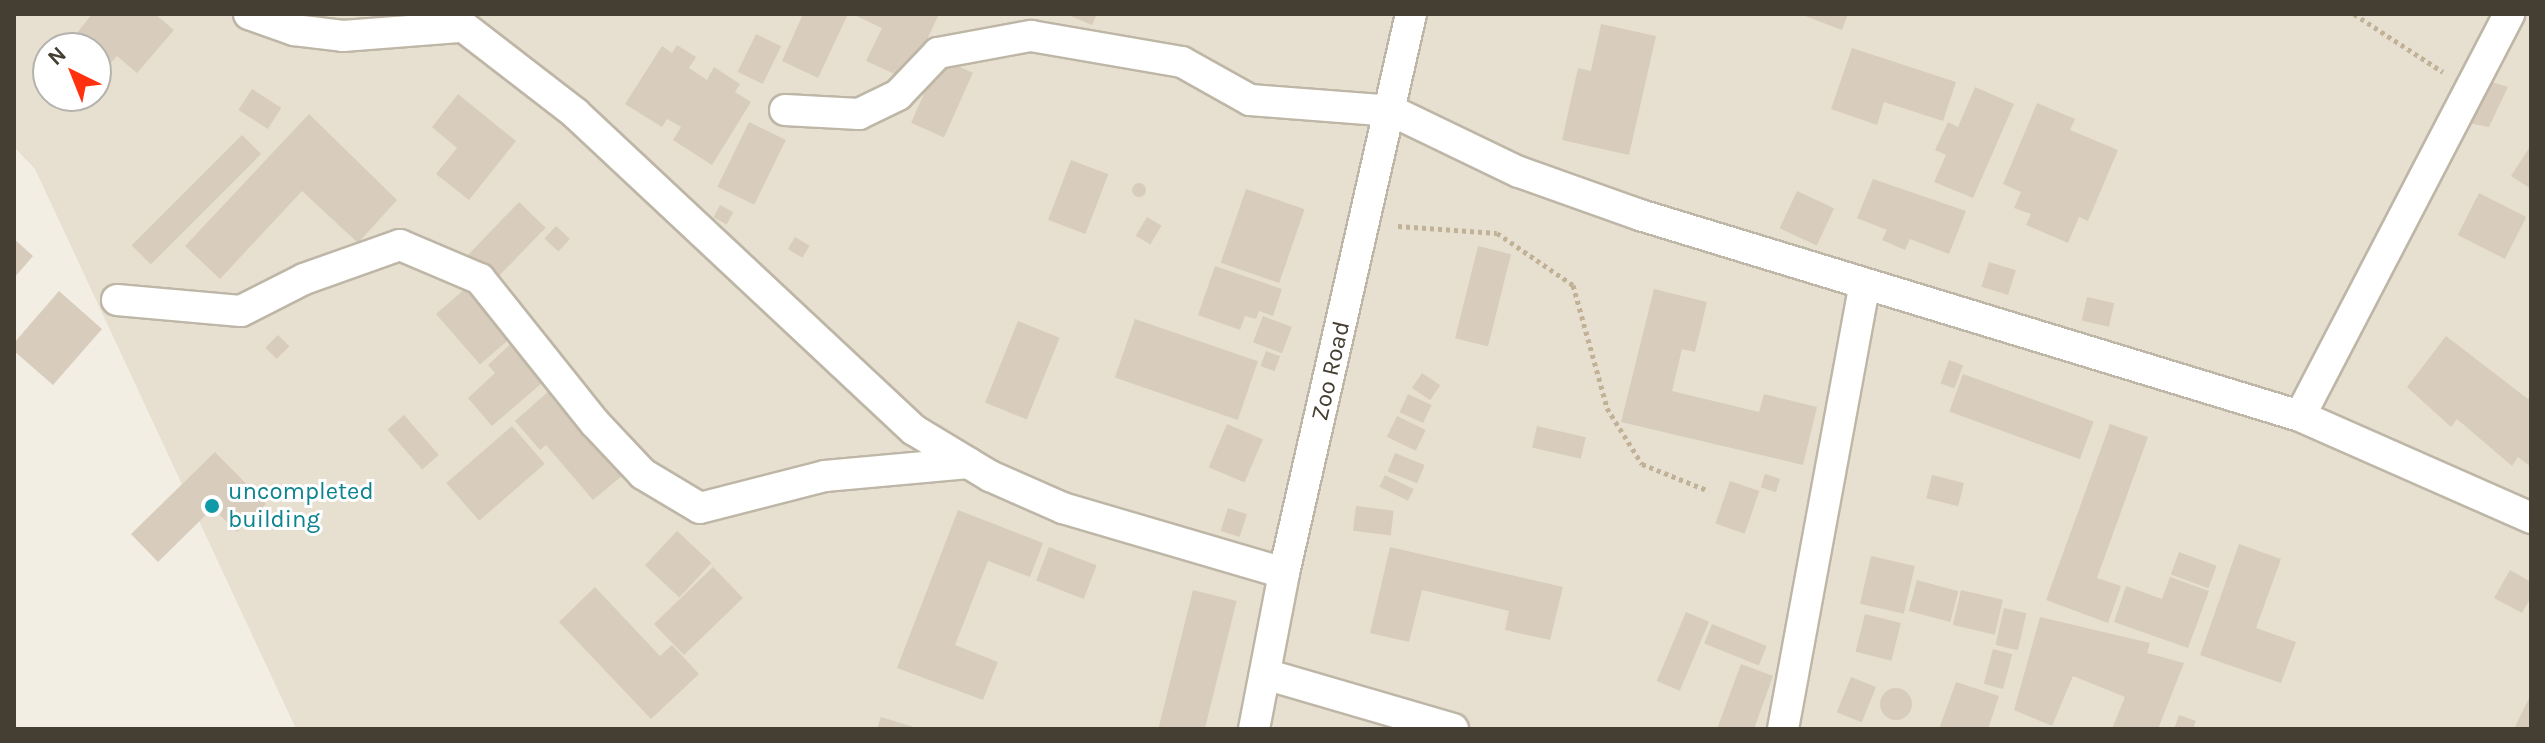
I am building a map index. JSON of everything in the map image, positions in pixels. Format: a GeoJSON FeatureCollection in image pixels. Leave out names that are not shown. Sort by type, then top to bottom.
{"type":"FeatureCollection","features":[{"type":"Feature","properties":{"kind":"street"},"geometry":{"type":"LineString","coordinates":[[249,14],[294,30],[343,36],[453,20],[575,113],[914,430],[968,463],[1063,508],[1284,573]]}},
{"type":"Feature","properties":{"kind":"street","name":"Zoo Road"},"geometry":{"type":"LineString","coordinates":[[1254,729],[1284,573],[1392,111],[1411,14]]}},
{"type":"Feature","properties":{"kind":"street"},"geometry":{"type":"LineString","coordinates":[[2300,416],[2509,14]]}},
{"type":"Feature","properties":{"kind":"street"},"geometry":{"type":"LineString","coordinates":[[785,110],[859,114],[898,95],[938,53],[1031,36],[1182,62],[1250,100],[1392,111],[1519,172],[1864,286],[2300,416],[2531,518]]}},
{"type":"Feature","properties":{"kind":"street"},"geometry":{"type":"LineString","coordinates":[[117,300],[241,311],[304,279],[400,245],[480,279],[595,423],[643,474],[700,508],[825,476],[968,463]]}},
{"type":"Feature","properties":{"kind":"street"},"geometry":{"type":"LineString","coordinates":[[1783,729],[1864,286]]}},
{"type":"Feature","properties":{"kind":"street"},"geometry":{"type":"LineString","coordinates":[[1265,674],[1453,729]]}},
{"type":"Feature","properties":{"kind":"path"},"geometry":{"type":"LineString","coordinates":[[2354,14],[2470,90]]}},
{"type":"Feature","properties":{"kind":"path"},"geometry":{"type":"LineString","coordinates":[[1365,224],[1497,233],[1573,285],[1607,408],[1642,464],[1709,491]]}},
{"type":"Feature","properties":{"kind":"shaded area"},"geometry":{"type":"Polygon","coordinates":[[[14,14],[2531,14],[2531,729],[296,729],[35,169],[14,147],[14,14]]]}},
{"type":"Feature","properties":{"kind":"building"},"geometry":{"type":"Polygon","coordinates":[[[92,14],[155,14],[174,30],[137,73],[117,56],[112,62],[112,32],[78,32],[92,14]]]}},
{"type":"Feature","properties":{"kind":"building"},"geometry":{"type":"Polygon","coordinates":[[[803,14],[848,14],[818,78],[782,61],[803,14]]]}},
{"type":"Feature","properties":{"kind":"building"},"geometry":{"type":"Polygon","coordinates":[[[852,14],[939,14],[908,80],[866,61],[882,28],[852,14]]]}},
{"type":"Feature","properties":{"kind":"building"},"geometry":{"type":"Polygon","coordinates":[[[1066,14],[1097,14],[1092,25],[1066,14]]]}},
{"type":"Feature","properties":{"kind":"building"},"geometry":{"type":"Polygon","coordinates":[[[1800,14],[1848,14],[1842,30],[1800,14]]]}},
{"type":"Feature","properties":{"kind":"building"},"geometry":{"type":"Polygon","coordinates":[[[1601,24],[1656,36],[1629,155],[1562,140],[1578,68],[1591,71],[1601,24]]]}},
{"type":"Feature","properties":{"kind":"building"},"geometry":{"type":"Polygon","coordinates":[[[756,34],[781,46],[763,84],[738,72],[756,34]]]}},
{"type":"Feature","properties":{"kind":"building"},"geometry":{"type":"Polygon","coordinates":[[[677,45],[696,57],[689,68],[707,80],[714,67],[740,84],[735,92],[751,102],[712,165],[673,140],[681,127],[667,119],[662,127],[625,104],[662,46],[672,53],[677,45]]]}},
{"type":"Feature","properties":{"kind":"building"},"geometry":{"type":"Polygon","coordinates":[[[1852,48],[1956,82],[1943,121],[1884,102],[1877,125],[1831,109],[1852,48]]]}},
{"type":"Feature","properties":{"kind":"building"},"geometry":{"type":"Polygon","coordinates":[[[940,58],[973,73],[944,138],[911,123],[940,58]]]}},
{"type":"Feature","properties":{"kind":"building"},"geometry":{"type":"Polygon","coordinates":[[[2492,82],[2508,87],[2489,127],[2463,122],[2481,83],[2492,82]]]}},
{"type":"Feature","properties":{"kind":"building"},"geometry":{"type":"Polygon","coordinates":[[[1975,87],[2014,104],[1973,198],[1934,182],[1946,155],[1935,150],[1948,122],[1958,127],[1975,87]]]}},
{"type":"Feature","properties":{"kind":"building"},"geometry":{"type":"Polygon","coordinates":[[[252,89],[281,108],[268,129],[238,110],[252,89]]]}},
{"type":"Feature","properties":{"kind":"building"},"geometry":{"type":"Polygon","coordinates":[[[458,94],[516,141],[469,200],[436,174],[457,148],[432,127],[458,94]]]}},
{"type":"Feature","properties":{"kind":"building"},"geometry":{"type":"Polygon","coordinates":[[[2037,103],[2075,119],[2070,130],[2118,150],[2088,221],[2079,217],[2068,243],[2026,225],[2031,214],[2014,208],[2021,192],[2003,184],[2037,103]]]}},
{"type":"Feature","properties":{"kind":"building"},"geometry":{"type":"Polygon","coordinates":[[[309,114],[397,200],[358,243],[302,191],[220,279],[185,246],[309,114]]]}},
{"type":"Feature","properties":{"kind":"building"},"geometry":{"type":"Polygon","coordinates":[[[749,122],[786,140],[754,205],[717,187],[749,122]]]}},
{"type":"Feature","properties":{"kind":"building"},"geometry":{"type":"Polygon","coordinates":[[[242,135],[261,154],[151,264],[132,245],[242,135]]]}},
{"type":"Feature","properties":{"kind":"building"},"geometry":{"type":"Polygon","coordinates":[[[2531,145],[2531,189],[2511,176],[2531,145]]]}},
{"type":"Feature","properties":{"kind":"building"},"geometry":{"type":"Polygon","coordinates":[[[1071,160],[1108,174],[1085,234],[1048,220],[1071,160]]]}},
{"type":"Feature","properties":{"kind":"building"},"geometry":{"type":"Polygon","coordinates":[[[1873,179],[1966,211],[1949,254],[1910,239],[1905,250],[1882,240],[1887,230],[1857,218],[1873,179]]]}},
{"type":"Feature","properties":{"kind":"building"},"geometry":{"type":"Polygon","coordinates":[[[1139,183],[1146,190],[1139,197],[1132,190],[1139,183]]]}},
{"type":"Feature","properties":{"kind":"building"},"geometry":{"type":"Polygon","coordinates":[[[1246,189],[1305,209],[1279,283],[1221,263],[1246,189]]]}},
{"type":"Feature","properties":{"kind":"building"},"geometry":{"type":"Polygon","coordinates":[[[1797,191],[1834,208],[1817,245],[1780,228],[1797,191]]]}},
{"type":"Feature","properties":{"kind":"building"},"geometry":{"type":"Polygon","coordinates":[[[2479,193],[2526,217],[2505,259],[2458,235],[2479,193]]]}},
{"type":"Feature","properties":{"kind":"building"},"geometry":{"type":"Polygon","coordinates":[[[519,202],[546,228],[492,283],[466,257],[519,202]]]}},
{"type":"Feature","properties":{"kind":"building"},"geometry":{"type":"Polygon","coordinates":[[[720,205],[733,212],[727,224],[713,217],[720,205]]]}},
{"type":"Feature","properties":{"kind":"building"},"geometry":{"type":"Polygon","coordinates":[[[1147,217],[1162,226],[1150,245],[1136,236],[1147,217]]]}},
{"type":"Feature","properties":{"kind":"building"},"geometry":{"type":"Polygon","coordinates":[[[556,226],[570,239],[558,251],[544,238],[556,226]]]}},
{"type":"Feature","properties":{"kind":"building"},"geometry":{"type":"Polygon","coordinates":[[[795,237],[810,246],[802,258],[788,249],[795,237]]]}},
{"type":"Feature","properties":{"kind":"building"},"geometry":{"type":"Polygon","coordinates":[[[14,239],[33,256],[14,278],[14,239]]]}},
{"type":"Feature","properties":{"kind":"building"},"geometry":{"type":"Polygon","coordinates":[[[1478,246],[1511,254],[1488,346],[1455,338],[1478,246]]]}},
{"type":"Feature","properties":{"kind":"building"},"geometry":{"type":"Polygon","coordinates":[[[1989,262],[2016,270],[2008,295],[1981,287],[1989,262]]]}},
{"type":"Feature","properties":{"kind":"building"},"geometry":{"type":"Polygon","coordinates":[[[1215,266],[1282,289],[1273,316],[1259,311],[1256,319],[1245,316],[1240,330],[1198,315],[1215,266]]]}},
{"type":"Feature","properties":{"kind":"building"},"geometry":{"type":"Polygon","coordinates":[[[467,287],[511,338],[480,364],[436,314],[467,287]]]}},
{"type":"Feature","properties":{"kind":"building"},"geometry":{"type":"Polygon","coordinates":[[[1654,289],[1707,302],[1695,352],[1682,349],[1672,391],[1759,412],[1764,394],[1817,407],[1803,465],[1621,422],[1654,289]]]}},
{"type":"Feature","properties":{"kind":"building"},"geometry":{"type":"Polygon","coordinates":[[[59,291],[102,329],[53,385],[14,351],[14,343],[59,291]]]}},
{"type":"Feature","properties":{"kind":"building"},"geometry":{"type":"Polygon","coordinates":[[[2087,297],[2114,303],[2109,327],[2082,320],[2087,297]]]}},
{"type":"Feature","properties":{"kind":"building"},"geometry":{"type":"Polygon","coordinates":[[[1263,316],[1292,327],[1282,353],[1253,342],[1263,316]]]}},
{"type":"Feature","properties":{"kind":"building"},"geometry":{"type":"Polygon","coordinates":[[[1135,319],[1258,361],[1238,420],[1115,378],[1135,319]]]}},
{"type":"Feature","properties":{"kind":"building"},"geometry":{"type":"Polygon","coordinates":[[[1018,321],[1060,338],[1027,419],[985,403],[1018,321]]]}},
{"type":"Feature","properties":{"kind":"building"},"geometry":{"type":"Polygon","coordinates":[[[278,335],[289,346],[277,359],[265,348],[278,335]]]}},
{"type":"Feature","properties":{"kind":"building"},"geometry":{"type":"Polygon","coordinates":[[[2446,336],[2528,399],[2531,395],[2531,467],[2518,457],[2512,466],[2457,419],[2451,427],[2407,387],[2446,336]]]}},
{"type":"Feature","properties":{"kind":"building"},"geometry":{"type":"Polygon","coordinates":[[[516,339],[549,377],[492,426],[468,398],[495,373],[488,365],[516,339]]]}},
{"type":"Feature","properties":{"kind":"building"},"geometry":{"type":"Polygon","coordinates":[[[1266,351],[1280,356],[1275,371],[1261,366],[1266,351]]]}},
{"type":"Feature","properties":{"kind":"building"},"geometry":{"type":"Polygon","coordinates":[[[1949,360],[1963,365],[1955,389],[1940,383],[1949,360]]]}},
{"type":"Feature","properties":{"kind":"building"},"geometry":{"type":"Polygon","coordinates":[[[1422,373],[1440,385],[1430,400],[1412,388],[1422,373]]]}},
{"type":"Feature","properties":{"kind":"building"},"geometry":{"type":"Polygon","coordinates":[[[1963,374],[2094,422],[2080,459],[1949,412],[1963,374]]]}},
{"type":"Feature","properties":{"kind":"building"},"geometry":{"type":"Polygon","coordinates":[[[550,390],[623,475],[593,500],[546,445],[540,450],[515,421],[550,390]]]}},
{"type":"Feature","properties":{"kind":"building"},"geometry":{"type":"Polygon","coordinates":[[[1408,394],[1432,405],[1423,423],[1400,412],[1408,394]]]}},
{"type":"Feature","properties":{"kind":"building"},"geometry":{"type":"Polygon","coordinates":[[[404,415],[439,455],[422,469],[387,429],[404,415]]]}},
{"type":"Feature","properties":{"kind":"building"},"geometry":{"type":"Polygon","coordinates":[[[1397,416],[1426,430],[1416,451],[1387,437],[1397,416]]]}},
{"type":"Feature","properties":{"kind":"building"},"geometry":{"type":"Polygon","coordinates":[[[1227,424],[1263,439],[1245,483],[1209,467],[1227,424]]]}},
{"type":"Feature","properties":{"kind":"building"},"geometry":{"type":"Polygon","coordinates":[[[2110,424],[2148,437],[2097,578],[2121,586],[2108,623],[2046,600],[2110,424]]]}},
{"type":"Feature","properties":{"kind":"building"},"geometry":{"type":"Polygon","coordinates":[[[512,426],[545,464],[479,521],[446,483],[512,426]]]}},
{"type":"Feature","properties":{"kind":"building"},"geometry":{"type":"Polygon","coordinates":[[[1537,426],[1586,437],[1581,459],[1532,447],[1537,426]]]}},
{"type":"Feature","properties":{"kind":"building","name":"uncompleted building"},"geometry":{"type":"Polygon","coordinates":[[[215,452],[266,504],[237,532],[213,508],[158,562],[131,534],[215,452]]]}},
{"type":"Feature","properties":{"kind":"building"},"geometry":{"type":"Polygon","coordinates":[[[1395,453],[1425,465],[1417,484],[1388,472],[1395,453]]]}},
{"type":"Feature","properties":{"kind":"building"},"geometry":{"type":"Polygon","coordinates":[[[1765,474],[1780,479],[1776,492],[1761,487],[1765,474]]]}},
{"type":"Feature","properties":{"kind":"building"},"geometry":{"type":"Polygon","coordinates":[[[1385,475],[1414,489],[1408,501],[1379,487],[1385,475]]]}},
{"type":"Feature","properties":{"kind":"building"},"geometry":{"type":"Polygon","coordinates":[[[1932,475],[1964,483],[1958,506],[1926,498],[1932,475]]]}},
{"type":"Feature","properties":{"kind":"building"},"geometry":{"type":"Polygon","coordinates":[[[1730,481],[1759,491],[1745,534],[1715,524],[1730,481]]]}},
{"type":"Feature","properties":{"kind":"building"},"geometry":{"type":"Polygon","coordinates":[[[1356,506],[1394,511],[1391,535],[1353,531],[1356,506]]]}},
{"type":"Feature","properties":{"kind":"building"},"geometry":{"type":"Polygon","coordinates":[[[1228,508],[1247,514],[1240,537],[1221,531],[1228,508]]]}},
{"type":"Feature","properties":{"kind":"building"},"geometry":{"type":"Polygon","coordinates":[[[958,510],[1043,543],[1030,577],[988,561],[955,645],[998,662],[983,700],[897,668],[958,510]]]}},
{"type":"Feature","properties":{"kind":"building"},"geometry":{"type":"Polygon","coordinates":[[[677,531],[711,563],[679,597],[645,565],[677,531]]]}},
{"type":"Feature","properties":{"kind":"building"},"geometry":{"type":"Polygon","coordinates":[[[2239,544],[2281,559],[2256,628],[2296,642],[2281,683],[2200,655],[2239,544]]]}},
{"type":"Feature","properties":{"kind":"building"},"geometry":{"type":"Polygon","coordinates":[[[1049,547],[1097,565],[1084,599],[1036,581],[1049,547]]]}},
{"type":"Feature","properties":{"kind":"building"},"geometry":{"type":"Polygon","coordinates":[[[1390,547],[1563,587],[1550,640],[1505,630],[1509,611],[1422,590],[1409,642],[1370,633],[1390,547]]]}},
{"type":"Feature","properties":{"kind":"building"},"geometry":{"type":"Polygon","coordinates":[[[2179,552],[2217,566],[2208,588],[2171,575],[2179,552]]]}},
{"type":"Feature","properties":{"kind":"building"},"geometry":{"type":"Polygon","coordinates":[[[1871,556],[1915,566],[1904,614],[1860,604],[1871,556]]]}},
{"type":"Feature","properties":{"kind":"building"},"geometry":{"type":"Polygon","coordinates":[[[713,567],[743,598],[684,655],[654,624],[713,567]]]}},
{"type":"Feature","properties":{"kind":"building"},"geometry":{"type":"Polygon","coordinates":[[[2510,570],[2531,582],[2531,597],[2522,613],[2494,598],[2510,570]]]}},
{"type":"Feature","properties":{"kind":"building"},"geometry":{"type":"Polygon","coordinates":[[[2170,577],[2209,591],[2188,648],[2114,622],[2126,586],[2162,599],[2170,577]]]}},
{"type":"Feature","properties":{"kind":"building"},"geometry":{"type":"Polygon","coordinates":[[[1917,580],[1959,591],[1950,622],[1909,611],[1917,580]]]}},
{"type":"Feature","properties":{"kind":"building"},"geometry":{"type":"Polygon","coordinates":[[[595,587],[660,656],[672,645],[699,674],[651,719],[559,622],[595,587]]]}},
{"type":"Feature","properties":{"kind":"building"},"geometry":{"type":"Polygon","coordinates":[[[1193,590],[1237,601],[1205,729],[1158,729],[1193,590]]]}},
{"type":"Feature","properties":{"kind":"building"},"geometry":{"type":"Polygon","coordinates":[[[1961,590],[2003,600],[1995,635],[1953,625],[1961,590]]]}},
{"type":"Feature","properties":{"kind":"building"},"geometry":{"type":"Polygon","coordinates":[[[2004,608],[2026,613],[2018,650],[1995,645],[2004,608]]]}},
{"type":"Feature","properties":{"kind":"building"},"geometry":{"type":"Polygon","coordinates":[[[1686,612],[1709,622],[1680,691],[1657,681],[1686,612]]]}},
{"type":"Feature","properties":{"kind":"building"},"geometry":{"type":"Polygon","coordinates":[[[1865,614],[1901,623],[1891,661],[1856,652],[1865,614]]]}},
{"type":"Feature","properties":{"kind":"building"},"geometry":{"type":"Polygon","coordinates":[[[2040,617],[2150,643],[2147,653],[2184,663],[2158,729],[2112,729],[2125,697],[2073,676],[2052,726],[2014,710],[2040,617]]]}},
{"type":"Feature","properties":{"kind":"building"},"geometry":{"type":"Polygon","coordinates":[[[1712,624],[1767,646],[1759,666],[1704,643],[1712,624]]]}},
{"type":"Feature","properties":{"kind":"building"},"geometry":{"type":"Polygon","coordinates":[[[1993,649],[2012,654],[2003,689],[1984,684],[1993,649]]]}},
{"type":"Feature","properties":{"kind":"building"},"geometry":{"type":"Polygon","coordinates":[[[1741,664],[1773,676],[1754,729],[1717,729],[1741,664]]]}},
{"type":"Feature","properties":{"kind":"building"},"geometry":{"type":"Polygon","coordinates":[[[1851,677],[1876,687],[1862,722],[1837,712],[1851,677]]]}},
{"type":"Feature","properties":{"kind":"building"},"geometry":{"type":"Polygon","coordinates":[[[1956,682],[1999,696],[1988,729],[1939,729],[1956,682]]]}},
{"type":"Feature","properties":{"kind":"building"},"geometry":{"type":"Polygon","coordinates":[[[1896,688],[1907,693],[1912,704],[1907,715],[1896,720],[1885,715],[1880,704],[1885,693],[1896,688]]]}},
{"type":"Feature","properties":{"kind":"building"},"geometry":{"type":"Polygon","coordinates":[[[2531,694],[2531,729],[2514,729],[2531,694]]]}},
{"type":"Feature","properties":{"kind":"building"},"geometry":{"type":"Polygon","coordinates":[[[2179,715],[2196,721],[2193,729],[2174,729],[2179,715]]]}},
{"type":"Feature","properties":{"kind":"building"},"geometry":{"type":"Polygon","coordinates":[[[881,717],[917,728],[917,729],[877,729],[881,717]]]}},
{"type":"Feature","properties":{"kind":"place","name":"uncompleted building"},"geometry":{"type":"Point","coordinates":[212,506]}}]}
